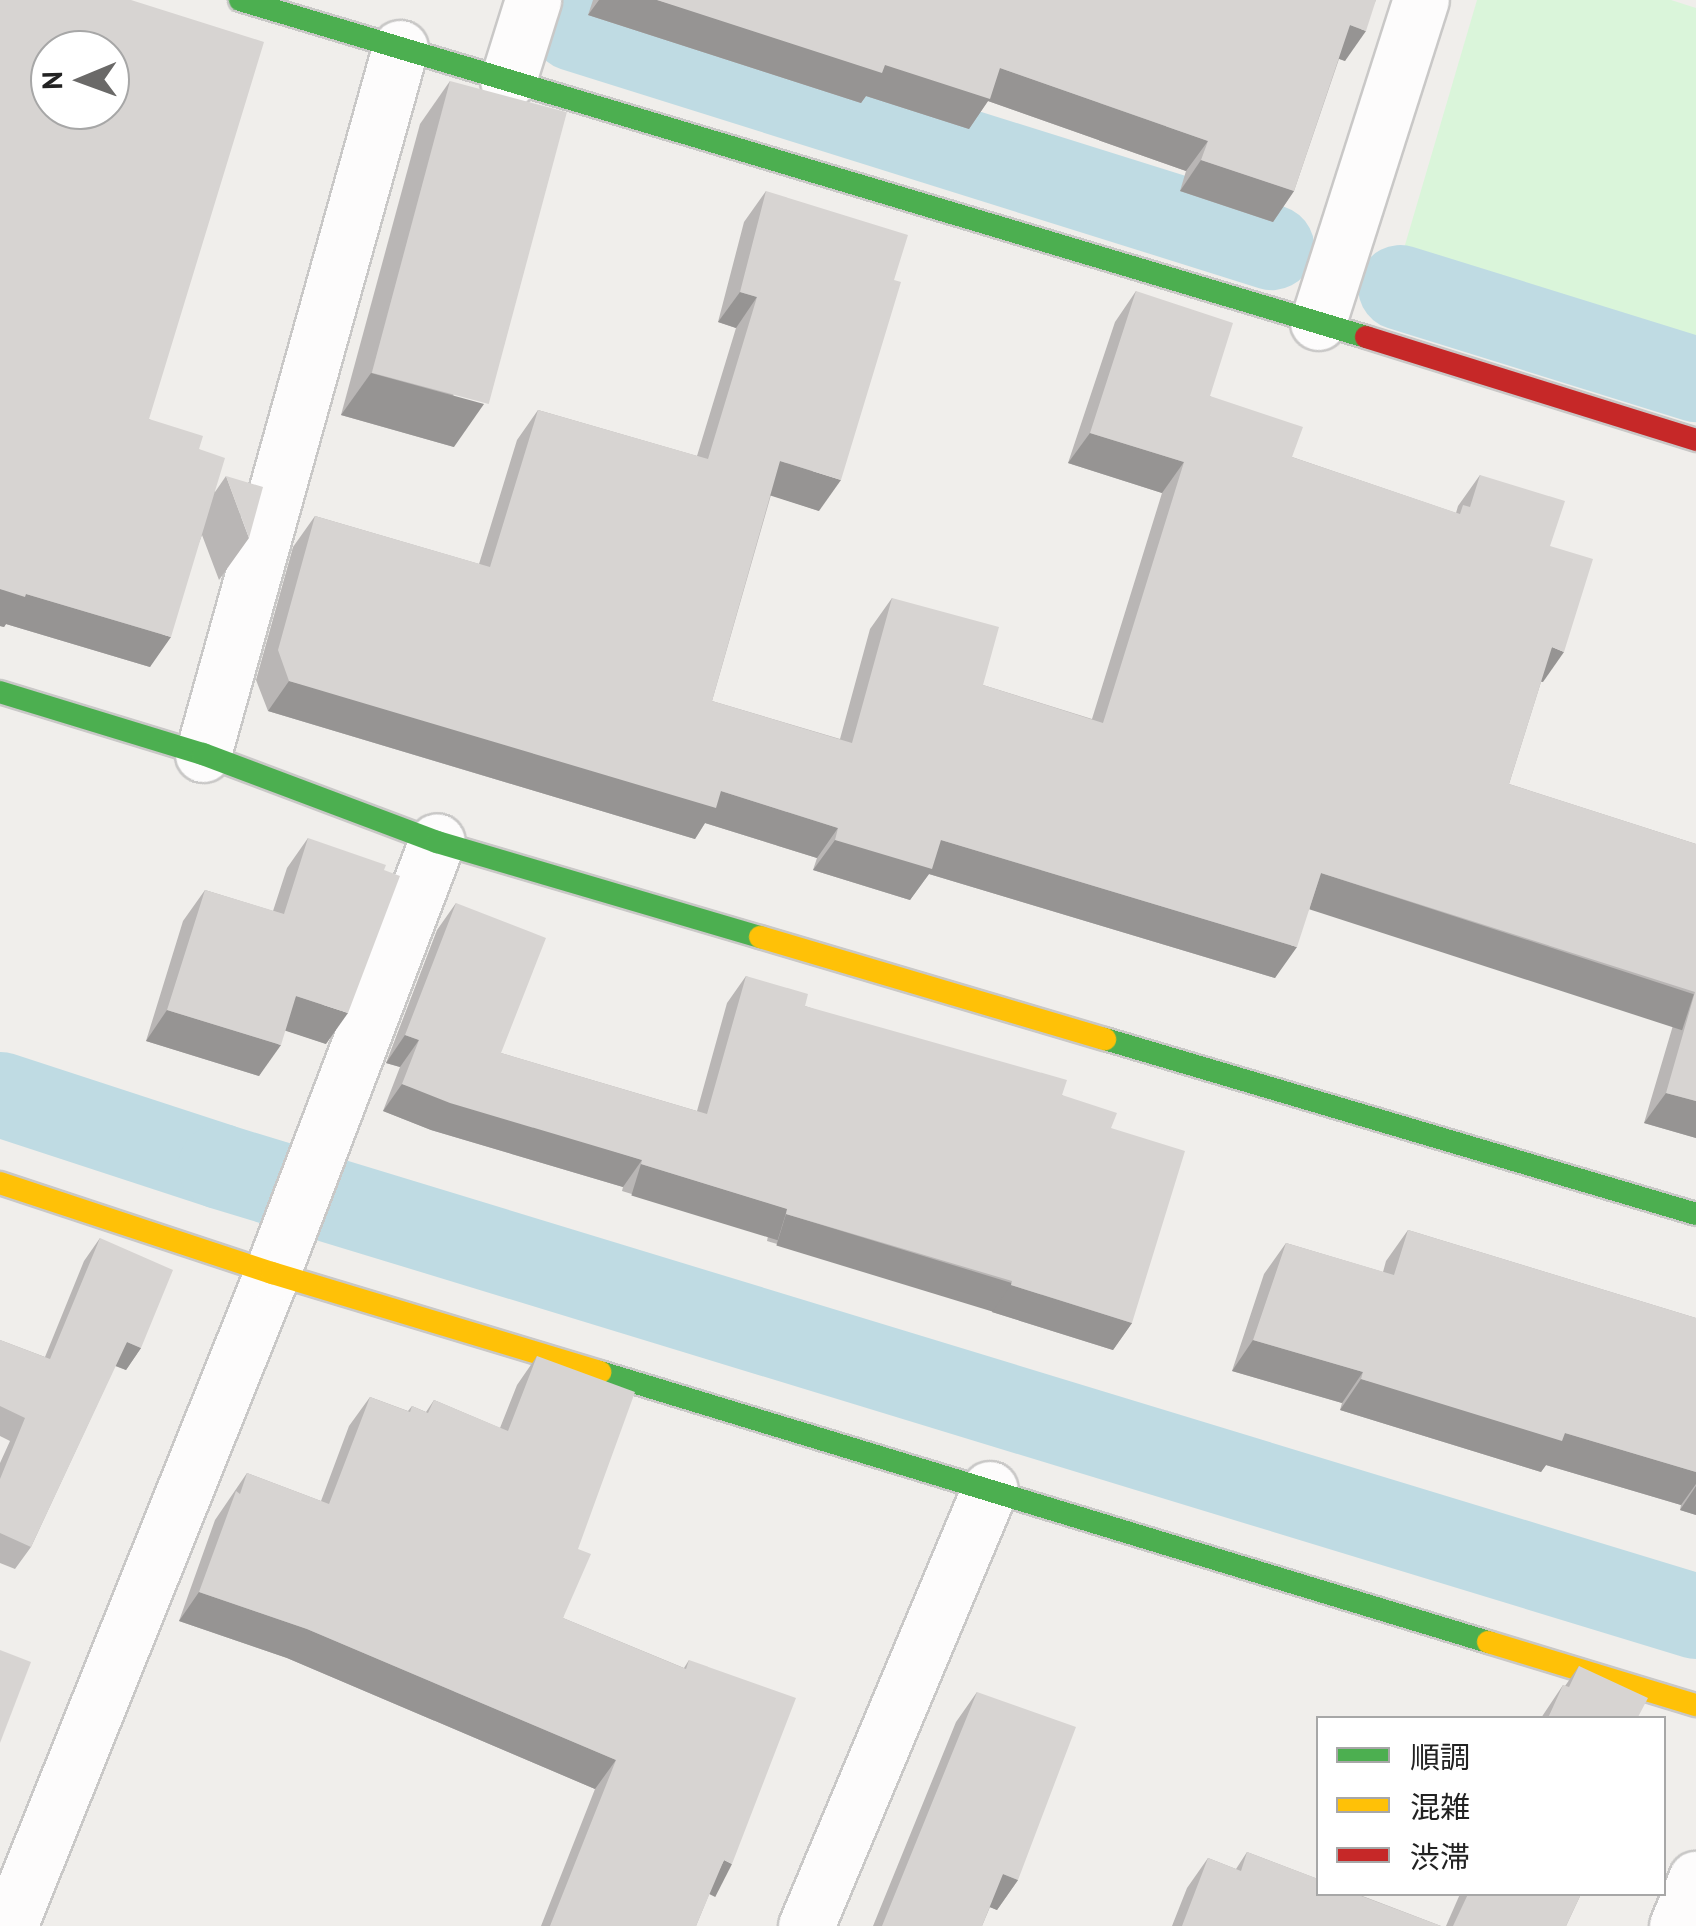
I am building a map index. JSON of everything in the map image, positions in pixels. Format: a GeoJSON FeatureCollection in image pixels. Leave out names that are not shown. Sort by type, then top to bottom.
{"type":"FeatureCollection","features":[{"type":"Feature","properties":{"kind":"street"},"geometry":{"type":"LineString","coordinates":[[240,0],[1318,322],[1696,440]]}},
{"type":"Feature","properties":{"kind":"street"},"geometry":{"type":"LineString","coordinates":[[508,80],[533,0]]}},
{"type":"Feature","properties":{"kind":"street"},"geometry":{"type":"LineString","coordinates":[[1318,322],[1421,0]]}},
{"type":"Feature","properties":{"kind":"street"},"geometry":{"type":"LineString","coordinates":[[203,754],[400,48]]}},
{"type":"Feature","properties":{"kind":"street"},"geometry":{"type":"LineString","coordinates":[[0,692],[203,754],[437,842],[1696,1214]]}},
{"type":"Feature","properties":{"kind":"street"},"geometry":{"type":"LineString","coordinates":[[9,1926],[272,1273],[437,842]]}},
{"type":"Feature","properties":{"kind":"street"},"geometry":{"type":"LineString","coordinates":[[0,1183],[272,1273],[1696,1705]]}},
{"type":"Feature","properties":{"kind":"street"},"geometry":{"type":"LineString","coordinates":[[806,1926],[990,1489]]}},
{"type":"Feature","properties":{"kind":"street"},"geometry":{"type":"LineString","coordinates":[[1677,1926],[1696,1880]]}},
{"type":"Feature","properties":{"kind":"green space"},"geometry":{"type":"Polygon","coordinates":[[[1477,0],[1671,0],[1696,8],[1696,359],[1400,262],[1477,0]]]}},
{"type":"Feature","properties":{"kind":"building"},"geometry":{"type":"Polygon","coordinates":[[[0,0],[131,0],[264,42],[149,419],[203,436],[199,449],[225,458],[171,637],[26,594],[25,597],[0,589],[0,0]]]}},
{"type":"Feature","properties":{"kind":"building"},"geometry":{"type":"Polygon","coordinates":[[[657,0],[1376,0],[1366,31],[1350,25],[1294,191],[1201,160],[1208,141],[1000,68],[990,99],[885,65],[882,73],[657,0]]]}},
{"type":"Feature","properties":{"kind":"building"},"geometry":{"type":"Polygon","coordinates":[[[450,81],[567,112],[489,404],[372,373],[450,81]]]}},
{"type":"Feature","properties":{"kind":"building"},"geometry":{"type":"Polygon","coordinates":[[[766,191],[908,235],[894,280],[901,282],[841,480],[780,461],[712,701],[852,743],[892,598],[999,627],[983,685],[1103,723],[1184,462],[1090,433],[1136,291],[1233,323],[1210,396],[1303,427],[1292,457],[1460,514],[1463,505],[1470,507],[1480,475],[1565,501],[1550,546],[1593,559],[1564,652],[1552,647],[1509,784],[1696,844],[1696,1101],[1666,1093],[1695,992],[1321,873],[1297,947],[941,840],[932,869],[835,840],[838,828],[721,791],[716,808],[289,681],[278,650],[315,516],[490,567],[538,410],[708,459],[757,297],[740,292],[766,191]]]}},
{"type":"Feature","properties":{"kind":"building"},"geometry":{"type":"Polygon","coordinates":[[[226,476],[263,487],[249,538],[226,476]]]}},
{"type":"Feature","properties":{"kind":"building"},"geometry":{"type":"Polygon","coordinates":[[[308,838],[386,865],[384,870],[400,876],[348,1013],[296,996],[281,1045],[167,1010],[205,890],[284,914],[308,838]]]}},
{"type":"Feature","properties":{"kind":"building"},"geometry":{"type":"Polygon","coordinates":[[[456,903],[546,938],[501,1053],[707,1114],[746,976],[808,994],[805,1006],[1067,1080],[1062,1095],[1117,1113],[1111,1128],[1185,1151],[1132,1323],[1011,1285],[1012,1281],[786,1214],[787,1209],[641,1164],[642,1160],[450,1103],[402,1084],[419,1040],[405,1035],[456,903]]]}},
{"type":"Feature","properties":{"kind":"building"},"geometry":{"type":"Polygon","coordinates":[[[1408,1230],[1696,1318],[1696,1472],[1565,1433],[1562,1441],[1361,1379],[1363,1372],[1253,1340],[1286,1243],[1394,1275],[1408,1230]]]}},
{"type":"Feature","properties":{"kind":"building"},"geometry":{"type":"Polygon","coordinates":[[[100,1238],[173,1270],[141,1348],[127,1342],[31,1547],[0,1533],[0,1479],[25,1418],[0,1406],[0,1340],[50,1359],[100,1238]]]}},
{"type":"Feature","properties":{"kind":"building"},"geometry":{"type":"Polygon","coordinates":[[[537,1356],[635,1392],[578,1549],[591,1554],[563,1618],[686,1669],[689,1660],[796,1698],[732,1864],[724,1860],[696,1926],[550,1926],[616,1760],[307,1629],[199,1592],[236,1491],[240,1494],[247,1473],[329,1504],[370,1397],[410,1412],[412,1406],[428,1413],[434,1400],[508,1431],[537,1356]]]}},
{"type":"Feature","properties":{"kind":"building"},"geometry":{"type":"Polygon","coordinates":[[[0,1650],[31,1662],[0,1743],[0,1650]]]}},
{"type":"Feature","properties":{"kind":"building"},"geometry":{"type":"Polygon","coordinates":[[[1579,1666],[1648,1698],[1639,1716],[1549,1716],[1563,1685],[1569,1687],[1579,1666]]]}},
{"type":"Feature","properties":{"kind":"building"},"geometry":{"type":"Polygon","coordinates":[[[977,1692],[1076,1727],[1018,1880],[1003,1874],[982,1926],[882,1926],[977,1692]]]}},
{"type":"Feature","properties":{"kind":"building"},"geometry":{"type":"Polygon","coordinates":[[[1247,1852],[1316,1878],[1316,1896],[1361,1896],[1441,1926],[1182,1926],[1208,1858],[1241,1871],[1247,1852]]]}},
{"type":"Feature","properties":{"kind":"building"},"geometry":{"type":"Polygon","coordinates":[[[1467,1896],[1580,1896],[1566,1926],[1453,1926],[1467,1896]]]}},
{"type":"Feature","properties":{"kind":"waterway"},"geometry":{"type":"LineString","coordinates":[[573,28],[1271,247]]}},
{"type":"Feature","properties":{"kind":"waterway"},"geometry":{"type":"LineString","coordinates":[[1400,287],[1696,379]]}},
{"type":"Feature","properties":{"kind":"waterway"},"geometry":{"type":"LineString","coordinates":[[0,1094],[220,1166],[1696,1616]]}},
{"type":"Feature","properties":{"kind":"traffic: fast"},"geometry":{"type":"LineString","coordinates":[[240,0],[1366,337]]}},
{"type":"Feature","properties":{"kind":"traffic: fast"},"geometry":{"type":"LineString","coordinates":[[0,692],[203,754],[437,842],[760,937]]}},
{"type":"Feature","properties":{"kind":"traffic: fast"},"geometry":{"type":"LineString","coordinates":[[1105,1039],[1696,1214]]}},
{"type":"Feature","properties":{"kind":"traffic: fast"},"geometry":{"type":"LineString","coordinates":[[600,1372],[1488,1642]]}},
{"type":"Feature","properties":{"kind":"traffic: slow"},"geometry":{"type":"LineString","coordinates":[[760,937],[1105,1039]]}},
{"type":"Feature","properties":{"kind":"traffic: slow"},"geometry":{"type":"LineString","coordinates":[[0,1183],[272,1273],[600,1372]]}},
{"type":"Feature","properties":{"kind":"traffic: slow"},"geometry":{"type":"LineString","coordinates":[[1488,1642],[1696,1705]]}},
{"type":"Feature","properties":{"kind":"traffic: jam"},"geometry":{"type":"LineString","coordinates":[[1366,337],[1696,440]]}}]}
